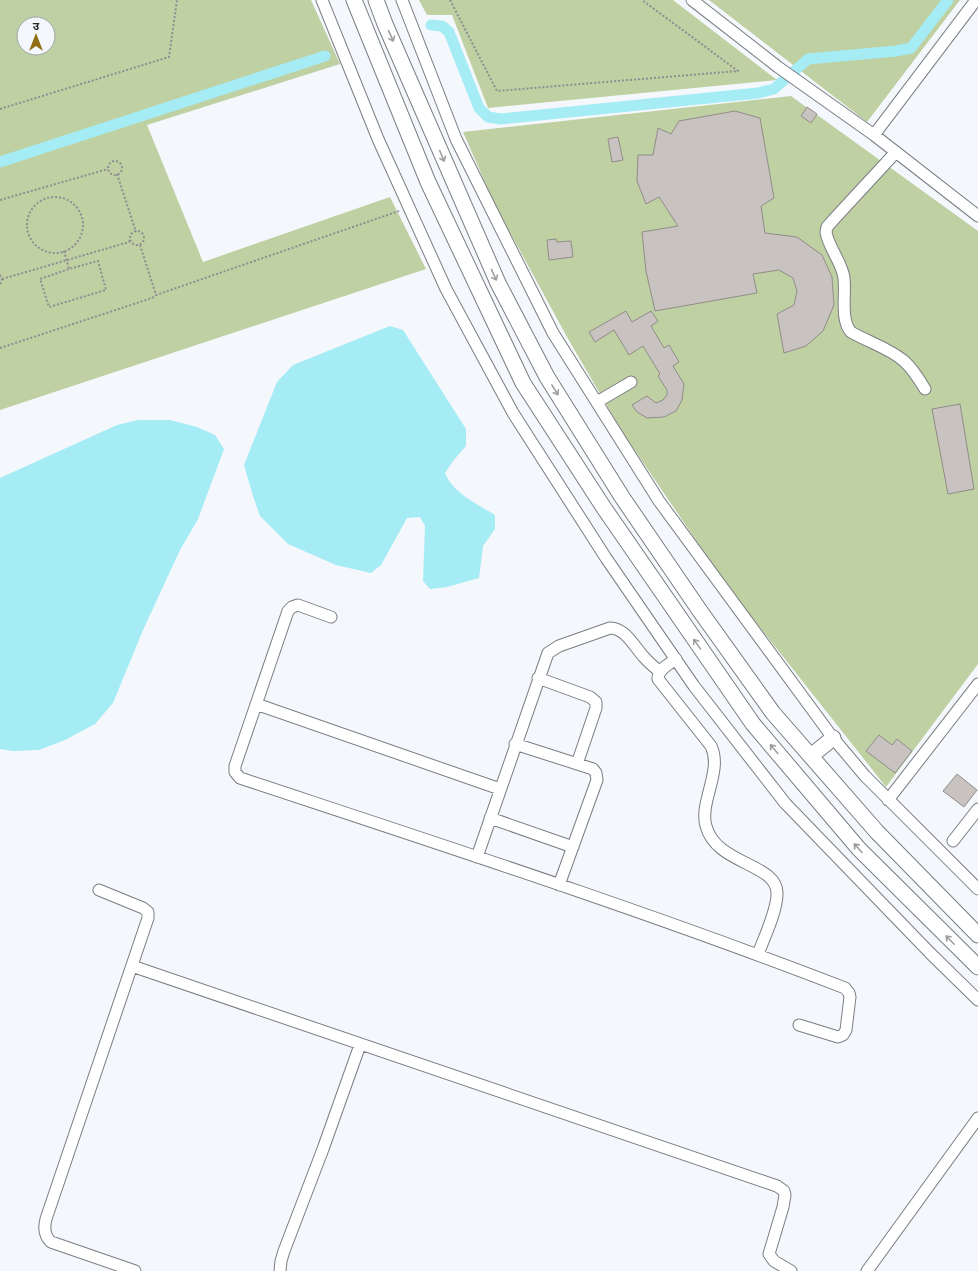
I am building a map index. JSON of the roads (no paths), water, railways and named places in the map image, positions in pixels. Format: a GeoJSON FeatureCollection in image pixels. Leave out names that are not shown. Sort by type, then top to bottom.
{"type":"FeatureCollection","features":[{"type":"Feature","properties":{"kind":"main road"},"geometry":{"type":"LineString","coordinates":[[354,0],[428,182],[527,389],[604,508],[753,724],[859,849],[978,967]]}},
{"type":"Feature","properties":{"kind":"main road"},"geometry":{"type":"LineString","coordinates":[[376,0],[385,24],[498,283],[547,377],[622,497],[700,611],[773,713],[877,832],[978,935]]}},
{"type":"Feature","properties":{"kind":"main road"},"geometry":{"type":"LineString","coordinates":[[811,756],[833,738]]}},
{"type":"Feature","properties":{"kind":"street"},"geometry":{"type":"LineString","coordinates":[[322,0],[378,140],[446,289],[513,413],[606,558],[694,686],[785,803],[924,948],[978,1000]]}},
{"type":"Feature","properties":{"kind":"street"},"geometry":{"type":"LineString","coordinates":[[402,0],[456,139],[553,333],[659,501],[833,738],[865,776],[888,800],[978,889]]}},
{"type":"Feature","properties":{"kind":"street"},"geometry":{"type":"LineString","coordinates":[[692,0],[778,68],[896,152],[978,216]]}},
{"type":"Feature","properties":{"kind":"street"},"geometry":{"type":"LineString","coordinates":[[874,136],[976,0]]}},
{"type":"Feature","properties":{"kind":"street"},"geometry":{"type":"LineString","coordinates":[[896,152],[835,218],[826,232],[844,277],[845,316],[848,330],[895,355],[903,361],[914,372],[925,389]]}},
{"type":"Feature","properties":{"kind":"street"},"geometry":{"type":"LineString","coordinates":[[597,402],[631,382]]}},
{"type":"Feature","properties":{"kind":"street"},"geometry":{"type":"LineString","coordinates":[[331,617],[298,605],[292,606],[288,611],[235,766],[235,772],[240,778],[477,857],[758,954],[845,988],[849,993],[846,1030],[843,1034],[838,1036],[798,1025]]}},
{"type":"Feature","properties":{"kind":"street"},"geometry":{"type":"LineString","coordinates":[[477,857],[538,678],[548,653],[552,650],[610,628],[615,628],[628,637],[643,656],[660,672]]}},
{"type":"Feature","properties":{"kind":"street"},"geometry":{"type":"LineString","coordinates":[[676,659],[660,672],[658,679],[713,750],[714,769],[705,818],[706,827],[712,839],[726,854],[764,872],[770,876],[777,888],[776,905],[758,954]]}},
{"type":"Feature","properties":{"kind":"street"},"geometry":{"type":"LineString","coordinates":[[538,678],[590,697],[596,702],[596,708],[577,764]]}},
{"type":"Feature","properties":{"kind":"street"},"geometry":{"type":"LineString","coordinates":[[888,800],[978,684]]}},
{"type":"Feature","properties":{"kind":"street"},"geometry":{"type":"LineString","coordinates":[[256,704],[500,789]]}},
{"type":"Feature","properties":{"kind":"street"},"geometry":{"type":"LineString","coordinates":[[516,744],[593,769],[596,773],[597,780],[559,885]]}},
{"type":"Feature","properties":{"kind":"street"},"geometry":{"type":"LineString","coordinates":[[953,841],[978,809]]}},
{"type":"Feature","properties":{"kind":"street"},"geometry":{"type":"LineString","coordinates":[[490,818],[573,847]]}},
{"type":"Feature","properties":{"kind":"street"},"geometry":{"type":"LineString","coordinates":[[99,890],[143,908],[148,912],[148,918],[46,1219],[45,1230],[47,1237],[51,1242],[135,1271]]}},
{"type":"Feature","properties":{"kind":"street"},"geometry":{"type":"LineString","coordinates":[[132,966],[777,1186],[784,1191],[784,1201],[769,1250],[770,1257],[791,1271]]}},
{"type":"Feature","properties":{"kind":"street"},"geometry":{"type":"LineString","coordinates":[[280,1271],[284,1251],[323,1149],[360,1044]]}},
{"type":"Feature","properties":{"kind":"street"},"geometry":{"type":"LineString","coordinates":[[867,1271],[978,1118]]}},
{"type":"Feature","properties":{"kind":"water"},"geometry":{"type":"Polygon","coordinates":[[[390,326],[403,330],[466,429],[466,446],[445,473],[460,492],[473,502],[495,515],[495,529],[483,546],[479,578],[447,587],[430,589],[423,581],[425,526],[420,517],[407,518],[381,565],[371,573],[336,565],[288,544],[260,516],[244,465],[277,382],[293,365],[390,326]]]}},
{"type":"Feature","properties":{"kind":"water"},"geometry":{"type":"Polygon","coordinates":[[[138,420],[170,420],[197,427],[215,435],[224,449],[198,519],[180,550],[143,630],[113,703],[95,724],[65,740],[39,750],[13,751],[0,749],[0,478],[117,425],[138,420]]]}},
{"type":"Feature","properties":{"kind":"waterway"},"geometry":{"type":"LineString","coordinates":[[431,25],[442,26],[449,32],[479,108],[488,117],[501,119],[758,93],[774,89],[808,59],[896,51],[911,48],[948,0]]}},
{"type":"Feature","properties":{"kind":"waterway"},"geometry":{"type":"LineString","coordinates":[[0,162],[325,56]]}}]}
